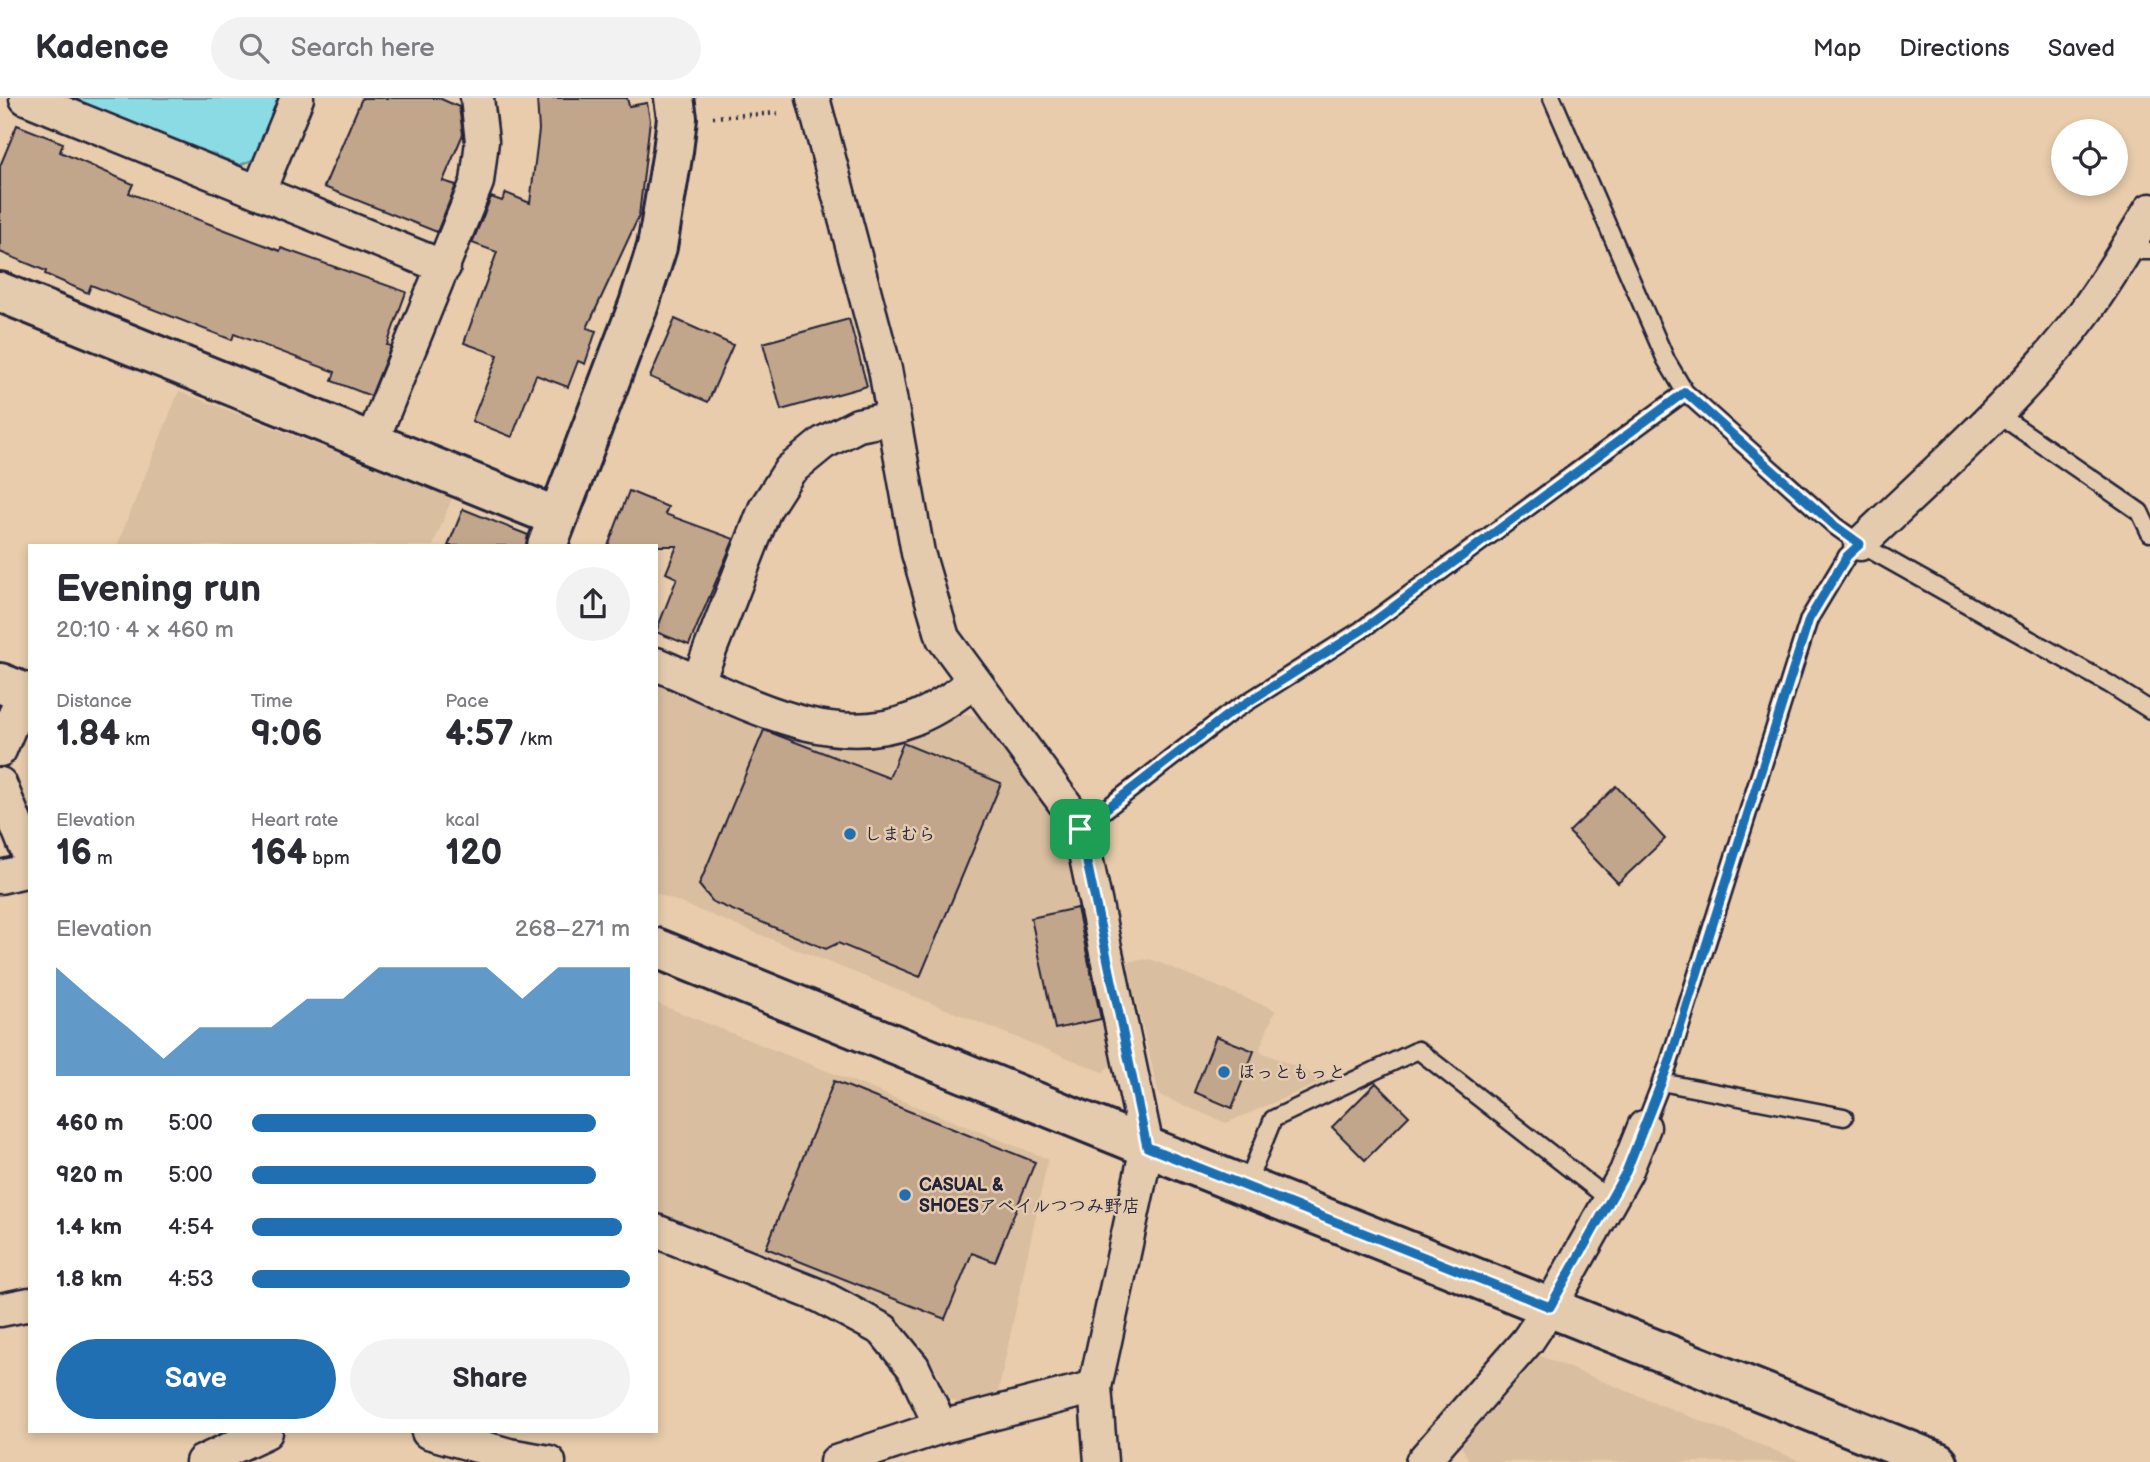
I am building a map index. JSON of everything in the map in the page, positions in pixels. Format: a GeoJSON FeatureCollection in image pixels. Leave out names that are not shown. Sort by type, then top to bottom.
{"type":"FeatureCollection","features":[{"type":"Feature","properties":{"kind":"street"},"geometry":{"type":"LineString","coordinates":[[26,98],[444,267]]}},
{"type":"Feature","properties":{"kind":"street"},"geometry":{"type":"LineString","coordinates":[[259,191],[297,98]]}},
{"type":"Feature","properties":{"kind":"street"},"geometry":{"type":"LineString","coordinates":[[372,440],[477,182],[482,141],[477,98]]}},
{"type":"Feature","properties":{"kind":"street"},"geometry":{"type":"LineString","coordinates":[[815,105],[882,357],[918,553],[943,638],[1068,808],[1080,829],[1147,1147],[1095,1387],[1101,1462]]}},
{"type":"Feature","properties":{"kind":"street"},"geometry":{"type":"LineString","coordinates":[[0,292],[372,440],[552,531],[639,304],[657,247],[676,108]]}},
{"type":"Feature","properties":{"kind":"street"},"geometry":{"type":"LineString","coordinates":[[1860,544],[1995,412],[2086,311],[2138,251],[2150,210]]}},
{"type":"Feature","properties":{"kind":"street"},"geometry":{"type":"LineString","coordinates":[[698,681],[765,509],[790,470],[823,443],[858,425],[893,418]]}},
{"type":"Feature","properties":{"kind":"street"},"geometry":{"type":"LineString","coordinates":[[658,665],[788,719],[836,730],[874,729],[911,720],[941,706],[973,682]]}},
{"type":"Feature","properties":{"kind":"street"},"geometry":{"type":"LineString","coordinates":[[0,750],[18,690]]}},
{"type":"Feature","properties":{"kind":"street"},"geometry":{"type":"LineString","coordinates":[[0,785],[28,853]]}},
{"type":"Feature","properties":{"kind":"street"},"geometry":{"type":"LineString","coordinates":[[0,877],[28,870]]}},
{"type":"Feature","properties":{"kind":"street"},"geometry":{"type":"LineString","coordinates":[[658,948],[1147,1147],[1938,1462]]}},
{"type":"Feature","properties":{"kind":"street"},"geometry":{"type":"LineString","coordinates":[[1422,1462],[1452,1431],[1528,1340],[1550,1307],[1626,1172],[1644,1127]]}},
{"type":"Feature","properties":{"kind":"street"},"geometry":{"type":"LineString","coordinates":[[658,1232],[820,1296],[883,1330],[913,1367],[941,1427]]}},
{"type":"Feature","properties":{"kind":"street"},"geometry":{"type":"LineString","coordinates":[[0,1310],[28,1304]]}},
{"type":"Feature","properties":{"kind":"street"},"geometry":{"type":"LineString","coordinates":[[836,1462],[941,1427],[1095,1387]]}},
{"type":"Feature","properties":{"kind":"street"},"geometry":{"type":"LineString","coordinates":[[202,1462],[264,1433]]}},
{"type":"Feature","properties":{"kind":"street"},"geometry":{"type":"LineString","coordinates":[[432,1433],[509,1455],[549,1462]]}},
{"type":"Feature","properties":{"kind":"lane"},"geometry":{"type":"LineString","coordinates":[[1552,98],[1666,360],[1685,392],[1835,526],[1860,544],[2109,684],[2150,710]]}},
{"type":"Feature","properties":{"kind":"lane"},"geometry":{"type":"LineString","coordinates":[[1080,829],[1227,715],[1382,615],[1685,392]]}},
{"type":"Feature","properties":{"kind":"lane"},"geometry":{"type":"LineString","coordinates":[[1995,412],[2140,512],[2150,533]]}},
{"type":"Feature","properties":{"kind":"lane"},"geometry":{"type":"LineString","coordinates":[[1644,1127],[1661,1082],[1809,619],[1847,556],[1860,544]]}},
{"type":"Feature","properties":{"kind":"lane"},"geometry":{"type":"LineString","coordinates":[[1245,1186],[1273,1119],[1418,1050],[1610,1200]]}},
{"type":"Feature","properties":{"kind":"lane"},"geometry":{"type":"LineString","coordinates":[[1661,1082],[1844,1117]]}},
{"type":"Feature","properties":{"kind":"path"},"geometry":{"type":"LineString","coordinates":[[676,108],[815,105]]}},
{"type":"Feature","properties":{"kind":"shaded area"},"geometry":{"type":"Polygon","coordinates":[[[179,391],[452,498],[434,544],[118,544],[179,391]]]}},
{"type":"Feature","properties":{"kind":"shaded area"},"geometry":{"type":"Polygon","coordinates":[[[658,683],[800,740],[836,747],[881,746],[929,733],[961,713],[978,717],[1059,824],[1067,841],[1116,1060],[1103,1072],[658,894],[658,683]]]}},
{"type":"Feature","properties":{"kind":"shaded area"},"geometry":{"type":"Polygon","coordinates":[[[1150,959],[1275,1010],[1259,1051],[1326,1080],[1226,1123],[1159,1095],[1127,962],[1150,959]]]}},
{"type":"Feature","properties":{"kind":"shaded area"},"geometry":{"type":"Polygon","coordinates":[[[658,1004],[1048,1159],[997,1397],[963,1405],[948,1398],[938,1373],[920,1344],[874,1305],[841,1288],[658,1215],[658,1004]]]}},
{"type":"Feature","properties":{"kind":"shaded area"},"geometry":{"type":"Polygon","coordinates":[[[1540,1356],[1803,1462],[1470,1462],[1461,1446],[1540,1356]]]}},
{"type":"Feature","properties":{"kind":"water"},"geometry":{"type":"Polygon","coordinates":[[[72,98],[281,98],[257,158],[240,165],[72,98]]]}},
{"type":"Feature","properties":{"kind":"building"},"geometry":{"type":"Polygon","coordinates":[[[362,98],[439,98],[459,107],[463,134],[443,181],[456,185],[437,232],[324,187],[362,98]]]}},
{"type":"Feature","properties":{"kind":"building"},"geometry":{"type":"Polygon","coordinates":[[[537,98],[627,98],[629,106],[647,103],[650,120],[639,216],[587,328],[596,331],[585,364],[578,361],[568,387],[536,375],[512,437],[472,421],[498,355],[464,343],[497,252],[472,243],[491,197],[502,201],[506,193],[530,203],[539,130],[537,98]]]}},
{"type":"Feature","properties":{"kind":"building"},"geometry":{"type":"Polygon","coordinates":[[[17,125],[63,143],[60,152],[133,184],[129,193],[280,251],[281,248],[406,292],[387,345],[391,346],[371,396],[332,381],[335,372],[234,334],[232,340],[91,285],[88,293],[45,274],[46,271],[0,252],[0,166],[17,125]]]}},
{"type":"Feature","properties":{"kind":"building"},"geometry":{"type":"Polygon","coordinates":[[[675,319],[733,345],[708,402],[650,377],[675,319]]]}},
{"type":"Feature","properties":{"kind":"building"},"geometry":{"type":"Polygon","coordinates":[[[849,319],[867,386],[781,410],[763,343],[849,319]]]}},
{"type":"Feature","properties":{"kind":"building"},"geometry":{"type":"Polygon","coordinates":[[[629,491],[668,507],[665,514],[734,539],[689,645],[658,633],[677,578],[666,573],[677,546],[609,544],[629,491]]]}},
{"type":"Feature","properties":{"kind":"building"},"geometry":{"type":"Polygon","coordinates":[[[463,509],[528,535],[526,544],[449,544],[463,509]]]}},
{"type":"Feature","properties":{"kind":"building","name":"しまむら"},"geometry":{"type":"Polygon","coordinates":[[[764,730],[889,778],[903,743],[1001,783],[920,977],[838,943],[826,949],[713,902],[699,885],[764,730]]]}},
{"type":"Feature","properties":{"kind":"building"},"geometry":{"type":"Polygon","coordinates":[[[1616,786],[1665,839],[1618,883],[1569,832],[1616,786]]]}},
{"type":"Feature","properties":{"kind":"building"},"geometry":{"type":"Polygon","coordinates":[[[1077,908],[1101,1019],[1055,1029],[1031,918],[1077,908]]]}},
{"type":"Feature","properties":{"kind":"building","name":"ほっともっと"},"geometry":{"type":"Polygon","coordinates":[[[1216,1036],[1254,1051],[1232,1108],[1194,1092],[1216,1036]]]}},
{"type":"Feature","properties":{"kind":"building","name":"CASUAL & SHOESアベイルつつみ野店"},"geometry":{"type":"Polygon","coordinates":[[[834,1081],[1035,1162],[995,1262],[972,1253],[945,1319],[766,1248],[834,1081]]]}},
{"type":"Feature","properties":{"kind":"building"},"geometry":{"type":"Polygon","coordinates":[[[1376,1083],[1409,1116],[1365,1160],[1332,1127],[1376,1083]]]}},
{"type":"Feature","properties":{"kind":"place","name":"しまむら"},"geometry":{"type":"Point","coordinates":[850,834]}},
{"type":"Feature","properties":{"kind":"place","name":"ほっともっと"},"geometry":{"type":"Point","coordinates":[1224,1072]}},
{"type":"Feature","properties":{"kind":"place","name":"CASUAL & SHOESアベイルつつみ野店"},"geometry":{"type":"Point","coordinates":[905,1195]}},
{"type":"Feature","properties":{"kind":"route"},"geometry":{"type":"LineString","coordinates":[[1685,392],[1835,526],[1860,544],[1847,556],[1809,619],[1669,1063],[1626,1172],[1550,1307],[1147,1147],[1080,829],[1227,715],[1362,630],[1685,392]]}}]}
